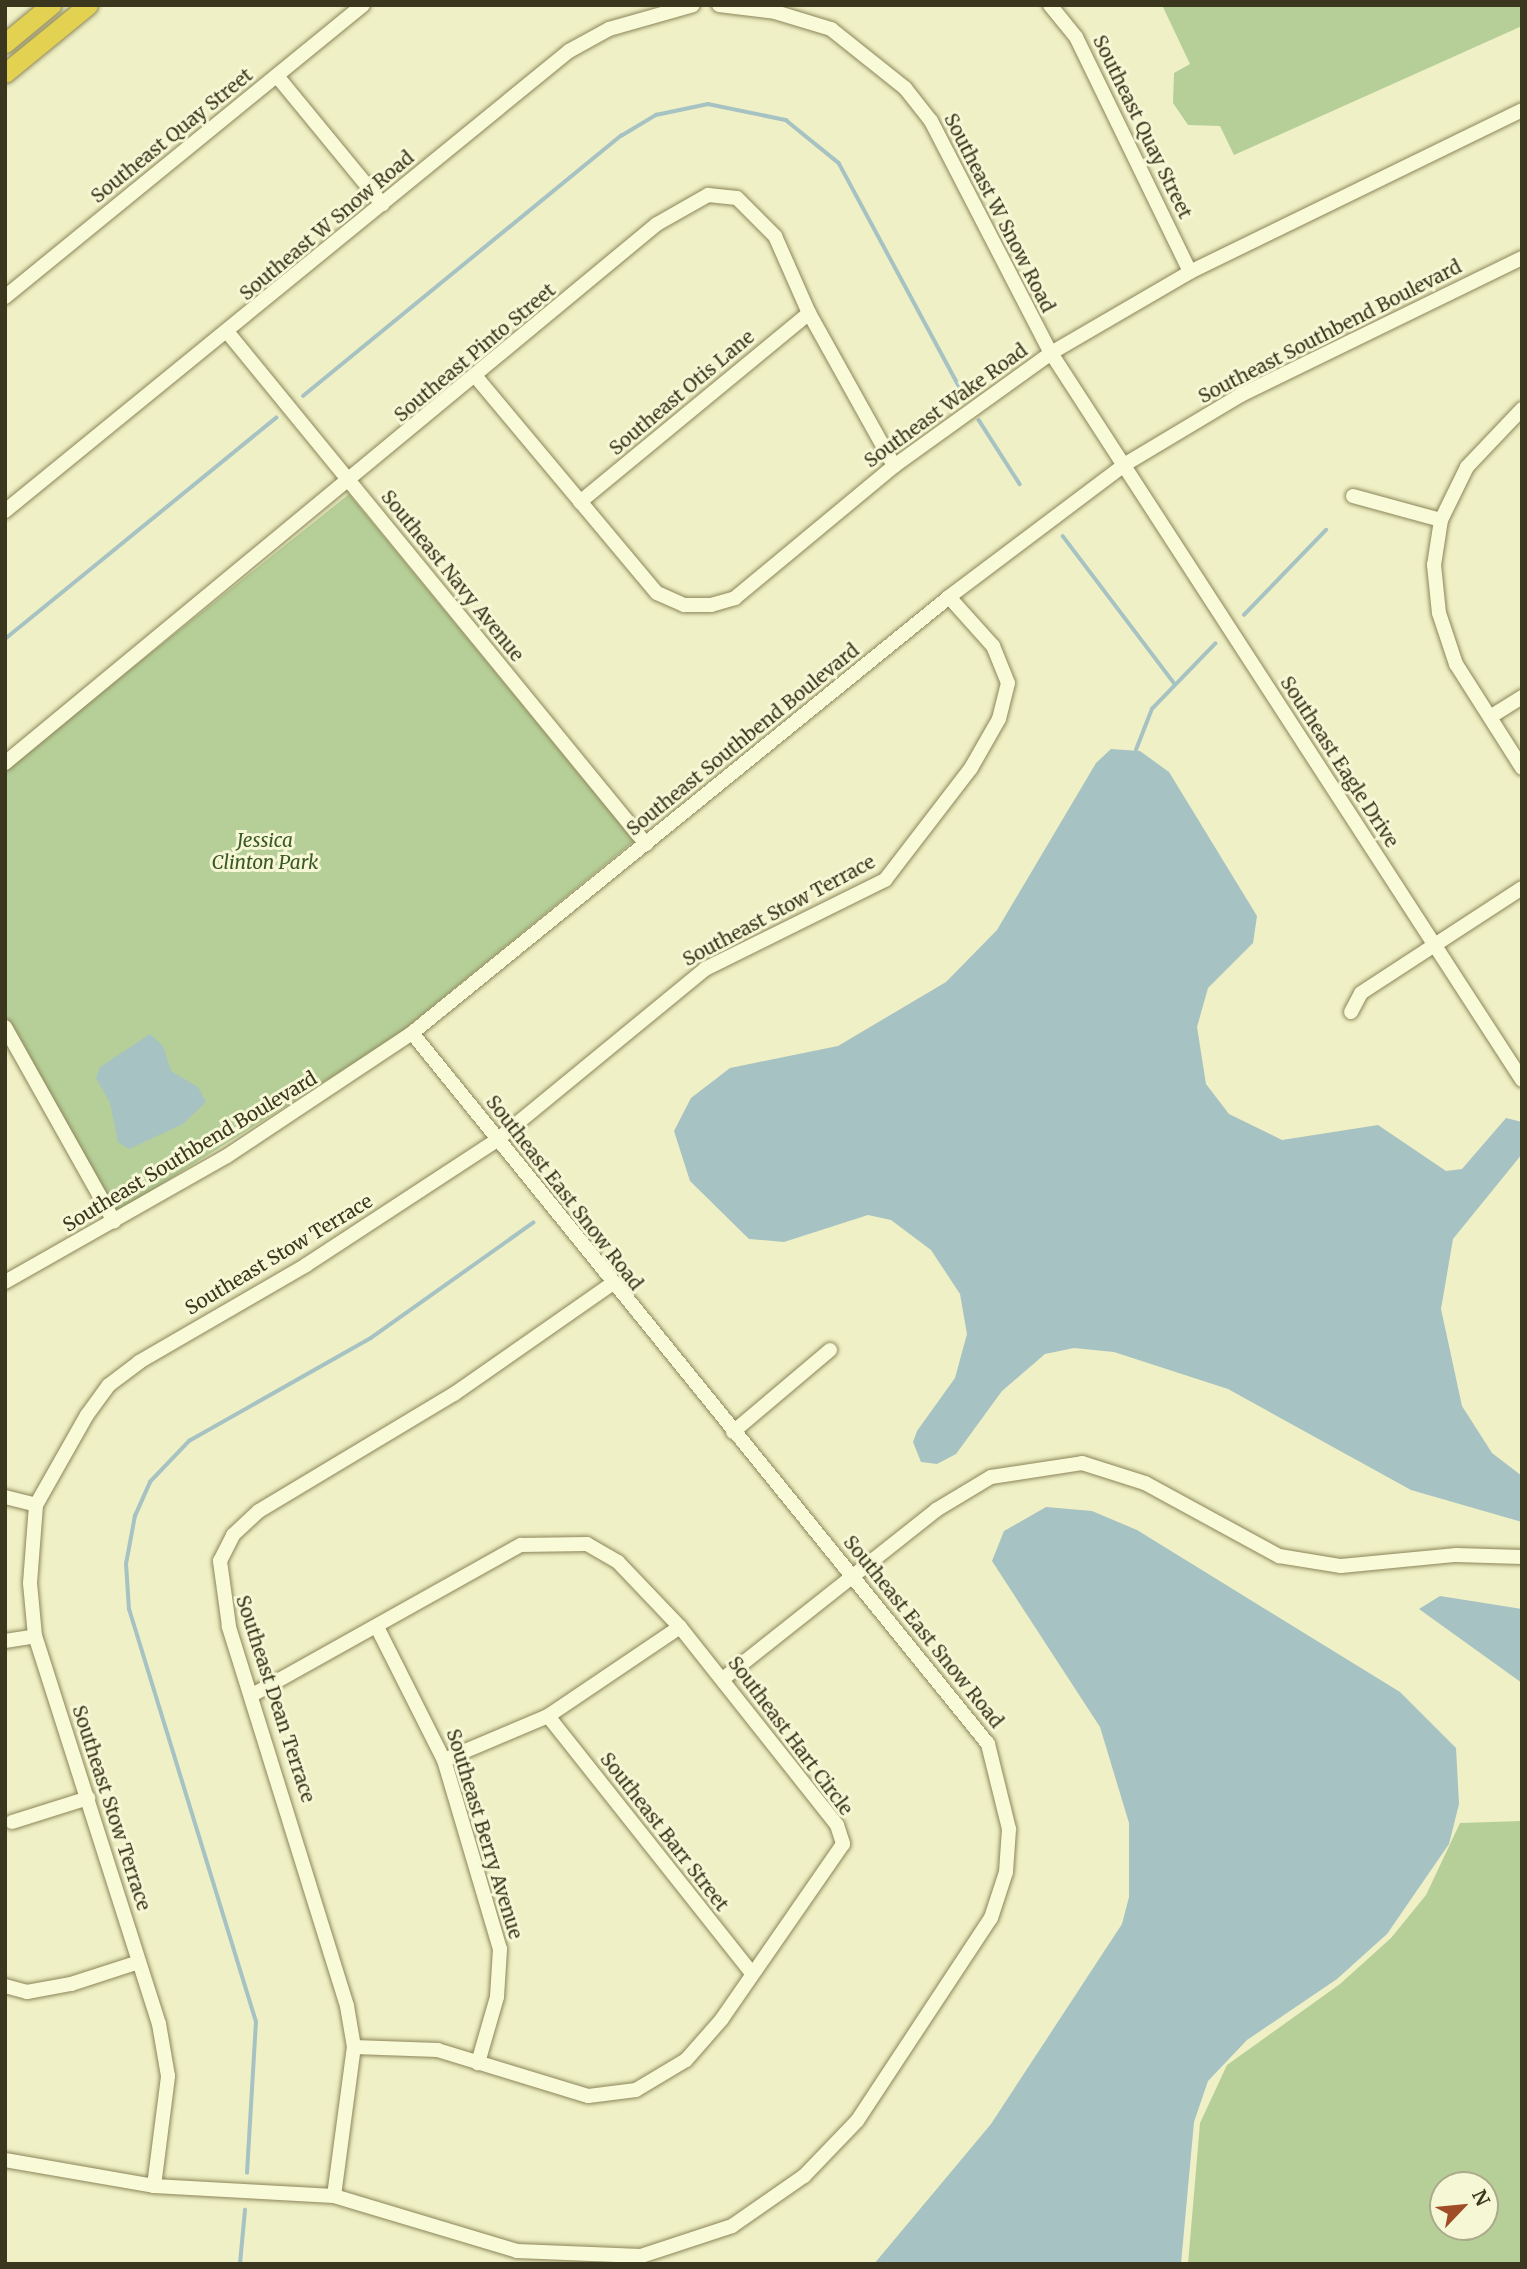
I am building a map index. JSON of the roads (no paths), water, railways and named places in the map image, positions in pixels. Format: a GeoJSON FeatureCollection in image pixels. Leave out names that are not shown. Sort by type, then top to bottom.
{"type":"FeatureCollection","features":[{"type":"Feature","properties":{"kind":"highway"},"geometry":{"type":"LineString","coordinates":[[5,43],[51,5]]}},
{"type":"Feature","properties":{"kind":"highway"},"geometry":{"type":"LineString","coordinates":[[5,73],[88,5]]}},
{"type":"Feature","properties":{"kind":"street","name":"Southeast Quay Street"},"geometry":{"type":"LineString","coordinates":[[5,297],[363,5]]}},
{"type":"Feature","properties":{"kind":"street","name":"Southeast W Snow Road"},"geometry":{"type":"LineString","coordinates":[[5,511],[229,334],[569,51],[646,16],[693,5]]}},
{"type":"Feature","properties":{"kind":"street","name":"Southeast W Snow Road"},"geometry":{"type":"LineString","coordinates":[[719,5],[776,9],[831,29],[905,88],[931,121],[1051,353],[1124,465]]}},
{"type":"Feature","properties":{"kind":"street","name":"Southeast Quay Street"},"geometry":{"type":"LineString","coordinates":[[1050,5],[1076,37],[1190,272]]}},
{"type":"Feature","properties":{"kind":"street"},"geometry":{"type":"LineString","coordinates":[[277,76],[382,204]]}},
{"type":"Feature","properties":{"kind":"street","name":"Southeast Wake Road"},"geometry":{"type":"LineString","coordinates":[[477,378],[657,593],[684,605],[711,605],[735,598],[894,466],[1051,353],[1190,272],[1522,110]]}},
{"type":"Feature","properties":{"kind":"street","name":"Southeast Pinto Street"},"geometry":{"type":"LineString","coordinates":[[5,763],[477,378],[657,224],[708,195],[737,198],[759,214],[808,313],[894,466]]}},
{"type":"Feature","properties":{"kind":"street","name":"Southeast Southbend Boulevard"},"geometry":{"type":"LineString","coordinates":[[5,1282],[249,1143],[412,1033],[949,597],[1124,465],[1241,395],[1522,258]]}},
{"type":"Feature","properties":{"kind":"street","name":"Southeast Otis Lane"},"geometry":{"type":"LineString","coordinates":[[580,502],[808,313]]}},
{"type":"Feature","properties":{"kind":"street","name":"Southeast Navy Avenue"},"geometry":{"type":"LineString","coordinates":[[229,334],[646,844]]}},
{"type":"Feature","properties":{"kind":"street"},"geometry":{"type":"LineString","coordinates":[[1522,409],[1486,440],[1441,520],[1434,565],[1439,613],[1456,664],[1522,768]]}},
{"type":"Feature","properties":{"kind":"street","name":"Southeast Eagle Drive"},"geometry":{"type":"LineString","coordinates":[[1124,465],[1522,1080]]}},
{"type":"Feature","properties":{"kind":"street"},"geometry":{"type":"LineString","coordinates":[[1353,496],[1441,520]]}},
{"type":"Feature","properties":{"kind":"street","name":"Southeast Stow Terrace"},"geometry":{"type":"LineString","coordinates":[[154,2186],[169,2076],[139,1962],[35,1636],[30,1583],[36,1505],[108,1385],[497,1140],[705,969],[885,880],[971,768],[999,719],[1008,683],[993,646],[949,597]]}},
{"type":"Feature","properties":{"kind":"street"},"geometry":{"type":"LineString","coordinates":[[1490,718],[1522,697]]}},
{"type":"Feature","properties":{"kind":"street"},"geometry":{"type":"LineString","coordinates":[[1351,1012],[1361,993],[1522,888]]}},
{"type":"Feature","properties":{"kind":"street"},"geometry":{"type":"LineString","coordinates":[[5,1027],[114,1221]]}},
{"type":"Feature","properties":{"kind":"street","name":"Southeast East Snow Road"},"geometry":{"type":"LineString","coordinates":[[5,2160],[154,2186],[334,2196],[517,2251],[641,2256],[732,2227],[804,2176],[857,2121],[991,1918],[1006,1872],[1009,1829],[988,1744],[854,1575],[610,1284],[412,1033]]}},
{"type":"Feature","properties":{"kind":"street","name":"Southeast Dean Terrace"},"geometry":{"type":"LineString","coordinates":[[334,2196],[354,2047],[336,1962],[220,1592],[220,1561],[233,1535],[259,1511],[454,1394],[610,1284]]}},
{"type":"Feature","properties":{"kind":"street"},"geometry":{"type":"LineString","coordinates":[[733,1432],[830,1350]]}},
{"type":"Feature","properties":{"kind":"street"},"geometry":{"type":"LineString","coordinates":[[723,1679],[936,1510],[991,1477],[1082,1463],[1145,1483],[1279,1556],[1341,1566],[1456,1555],[1522,1557]]}},
{"type":"Feature","properties":{"kind":"street"},"geometry":{"type":"LineString","coordinates":[[5,1497],[36,1505]]}},
{"type":"Feature","properties":{"kind":"street","name":"Southeast Hart Circle"},"geometry":{"type":"LineString","coordinates":[[254,1694],[521,1545],[557,1541],[587,1544],[618,1562],[680,1627],[837,1825],[843,1844],[686,2060],[636,2090],[588,2096],[478,2063],[408,2046],[354,2047]]}},
{"type":"Feature","properties":{"kind":"street","name":"Southeast Berry Avenue"},"geometry":{"type":"LineString","coordinates":[[377,1627],[444,1760],[500,1949],[497,1997],[478,2063]]}},
{"type":"Feature","properties":{"kind":"street"},"geometry":{"type":"LineString","coordinates":[[444,1760],[548,1716],[680,1627]]}},
{"type":"Feature","properties":{"kind":"street"},"geometry":{"type":"LineString","coordinates":[[5,1641],[35,1636]]}},
{"type":"Feature","properties":{"kind":"street","name":"Southeast Barr Street"},"geometry":{"type":"LineString","coordinates":[[548,1716],[751,1972]]}},
{"type":"Feature","properties":{"kind":"street"},"geometry":{"type":"LineString","coordinates":[[12,1822],[88,1798]]}},
{"type":"Feature","properties":{"kind":"street"},"geometry":{"type":"LineString","coordinates":[[5,1986],[27,1992],[72,1984],[139,1962]]}},
{"type":"Feature","properties":{"kind":"water"},"geometry":{"type":"Polygon","coordinates":[[[1111,749],[1140,751],[1169,772],[1257,916],[1253,943],[1208,988],[1197,1027],[1206,1084],[1229,1114],[1282,1140],[1378,1125],[1446,1171],[1462,1169],[1506,1118],[1522,1122],[1522,1154],[1453,1239],[1441,1309],[1462,1406],[1492,1453],[1522,1476],[1522,1522],[1411,1490],[1228,1389],[1114,1352],[1074,1348],[1045,1354],[1002,1391],[956,1454],[937,1464],[921,1462],[913,1442],[917,1431],[955,1378],[967,1334],[960,1294],[931,1250],[891,1220],[868,1215],[784,1242],[749,1239],[690,1181],[674,1131],[691,1098],[730,1068],[838,1046],[946,982],[997,930],[1096,763],[1111,749]]]}},
{"type":"Feature","properties":{"kind":"water"},"geometry":{"type":"Polygon","coordinates":[[[150,1034],[163,1046],[171,1071],[198,1087],[206,1102],[183,1124],[129,1149],[118,1142],[110,1103],[96,1078],[100,1067],[150,1034]]]}},
{"type":"Feature","properties":{"kind":"water"},"geometry":{"type":"Polygon","coordinates":[[[1046,1507],[1092,1511],[1137,1530],[1400,1692],[1456,1748],[1459,1804],[1449,1844],[1387,1934],[1337,1979],[1247,2040],[1208,2081],[1194,2122],[1181,2264],[874,2264],[991,2124],[1122,1924],[1129,1897],[1129,1823],[1100,1727],[992,1561],[1004,1531],[1046,1507]]]}},
{"type":"Feature","properties":{"kind":"water"},"geometry":{"type":"Polygon","coordinates":[[[1440,1596],[1522,1609],[1522,1683],[1419,1609],[1440,1596]]]}},
{"type":"Feature","properties":{"kind":"waterway"},"geometry":{"type":"LineString","coordinates":[[303,396],[621,136],[656,115],[708,104],[786,120],[839,163],[964,395]]}},
{"type":"Feature","properties":{"kind":"waterway"},"geometry":{"type":"LineString","coordinates":[[5,639],[276,418]]}},
{"type":"Feature","properties":{"kind":"waterway"},"geometry":{"type":"LineString","coordinates":[[979,420],[1020,484]]}},
{"type":"Feature","properties":{"kind":"waterway"},"geometry":{"type":"LineString","coordinates":[[1244,615],[1326,530]]}},
{"type":"Feature","properties":{"kind":"waterway"},"geometry":{"type":"LineString","coordinates":[[1063,536],[1175,684]]}},
{"type":"Feature","properties":{"kind":"waterway"},"geometry":{"type":"LineString","coordinates":[[1136,750],[1152,709],[1215,644]]}},
{"type":"Feature","properties":{"kind":"waterway"},"geometry":{"type":"LineString","coordinates":[[247,2173],[256,2022],[129,1610],[126,1564],[135,1516],[150,1482],[189,1441],[371,1338],[533,1223]]}},
{"type":"Feature","properties":{"kind":"waterway"},"geometry":{"type":"LineString","coordinates":[[240,2264],[245,2210]]}},
{"type":"Feature","properties":{"kind":"park label","name":"Jessica Clinton Park"},"geometry":{"type":"Point","coordinates":[265,852]}}]}
